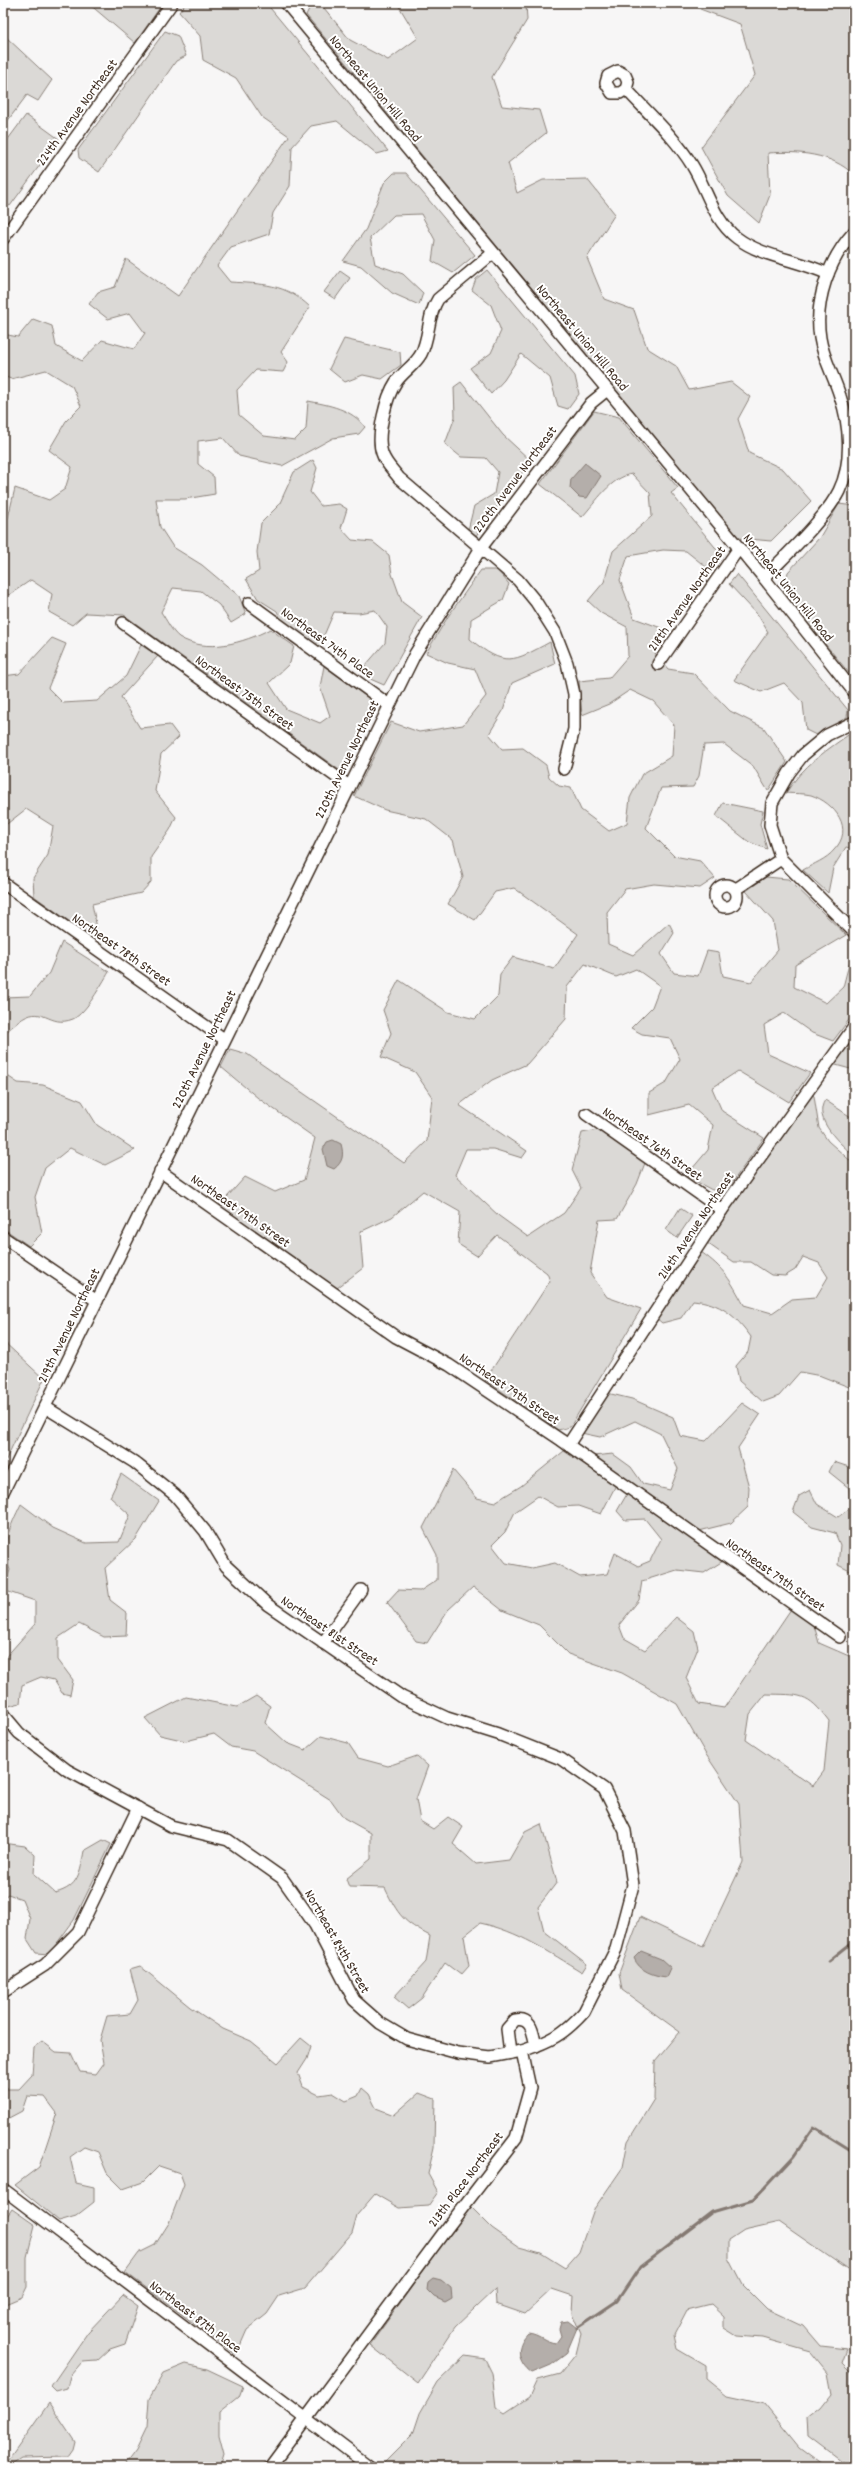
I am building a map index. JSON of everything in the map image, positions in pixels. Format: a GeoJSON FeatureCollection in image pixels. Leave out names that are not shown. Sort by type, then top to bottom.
{"type":"FeatureCollection","features":[{"type":"Feature","properties":{"kind":"street","name":"224th Avenue Northeast"},"geometry":{"type":"LineString","coordinates":[[3,239],[172,3]]}},
{"type":"Feature","properties":{"kind":"street","name":"Northeast Union Hill Road"},"geometry":{"type":"LineString","coordinates":[[288,4],[764,578],[854,692]]}},
{"type":"Feature","properties":{"kind":"street"},"geometry":{"type":"LineString","coordinates":[[626,89],[678,145],[693,166],[712,206],[736,238],[755,248],[811,265],[828,274]]}},
{"type":"Feature","properties":{"kind":"street"},"geometry":{"type":"LineString","coordinates":[[764,578],[823,513],[839,490],[846,467],[852,442],[840,396],[820,338],[821,300],[828,274],[836,256],[854,232]]}},
{"type":"Feature","properties":{"kind":"street"},"geometry":{"type":"LineString","coordinates":[[493,253],[438,299],[433,307],[421,354],[397,381],[389,394],[381,434],[381,451],[386,462],[399,478],[518,580],[536,602],[555,632],[565,657],[574,694],[574,729],[564,769]]}},
{"type":"Feature","properties":{"kind":"street","name":"220th Avenue Northeast"},"geometry":{"type":"LineString","coordinates":[[160,1171],[415,654],[481,548],[590,403],[607,390]]}},
{"type":"Feature","properties":{"kind":"street","name":"218th Avenue Northeast"},"geometry":{"type":"LineString","coordinates":[[658,664],[739,548]]}},
{"type":"Feature","properties":{"kind":"street","name":"Northeast 74th Place"},"geometry":{"type":"LineString","coordinates":[[249,603],[389,705]]}},
{"type":"Feature","properties":{"kind":"street","name":"Northeast 75th Street"},"geometry":{"type":"LineString","coordinates":[[123,623],[349,786]]}},
{"type":"Feature","properties":{"kind":"street"},"geometry":{"type":"LineString","coordinates":[[854,722],[827,735],[803,755],[789,772],[772,803],[770,825],[773,839],[781,859],[854,932]]}},
{"type":"Feature","properties":{"kind":"street"},"geometry":{"type":"LineString","coordinates":[[736,889],[781,859]]}},
{"type":"Feature","properties":{"kind":"street","name":"Northeast 78th Street"},"geometry":{"type":"LineString","coordinates":[[3,883],[224,1039]]}},
{"type":"Feature","properties":{"kind":"street","name":"216th Avenue Northeast"},"geometry":{"type":"LineString","coordinates":[[568,1445],[722,1210],[854,1027]]}},
{"type":"Feature","properties":{"kind":"street","name":"Northeast 76th Street"},"geometry":{"type":"LineString","coordinates":[[586,1114],[722,1210]]}},
{"type":"Feature","properties":{"kind":"street","name":"219th Avenue Northeast"},"geometry":{"type":"LineString","coordinates":[[3,1492],[160,1171]]}},
{"type":"Feature","properties":{"kind":"street","name":"Northeast 79th Street"},"geometry":{"type":"LineString","coordinates":[[160,1171],[396,1337],[449,1365],[568,1445],[840,1637]]}},
{"type":"Feature","properties":{"kind":"street"},"geometry":{"type":"LineString","coordinates":[[3,1237],[97,1301]]}},
{"type":"Feature","properties":{"kind":"street","name":"Northeast 81st Street"},"geometry":{"type":"LineString","coordinates":[[45,1407],[134,1462],[175,1495],[205,1531],[226,1566],[268,1605],[402,1697],[447,1718],[561,1759],[604,1789],[625,1831],[633,1885],[616,1949],[584,2012],[567,2030],[553,2040],[536,2046]]}},
{"type":"Feature","properties":{"kind":"street"},"geometry":{"type":"LineString","coordinates":[[323,1643],[361,1590]]}},
{"type":"Feature","properties":{"kind":"street","name":"Northeast 84th Street"},"geometry":{"type":"LineString","coordinates":[[3,1714],[18,1733],[67,1770],[172,1826],[228,1840],[282,1878],[315,1925],[354,2000],[380,2023],[407,2039],[458,2053],[490,2057],[522,2051]]}},
{"type":"Feature","properties":{"kind":"street"},"geometry":{"type":"LineString","coordinates":[[3,1992],[45,1965],[78,1932],[138,1808]]}},
{"type":"Feature","properties":{"kind":"street"},"geometry":{"type":"LineString","coordinates":[[510,2053],[507,2029],[515,2020],[523,2019],[530,2024],[536,2046],[522,2051]]}},
{"type":"Feature","properties":{"kind":"street","name":"213th Place Northeast"},"geometry":{"type":"LineString","coordinates":[[270,2467],[516,2138],[530,2088],[522,2051]]}},
{"type":"Feature","properties":{"kind":"street","name":"Northeast 87th Place"},"geometry":{"type":"LineString","coordinates":[[3,2189],[370,2467]]}},
{"type":"Feature","properties":{"kind":"shaded area"},"geometry":{"type":"Polygon","coordinates":[[[88,3],[163,3],[135,43],[88,3]]]}},
{"type":"Feature","properties":{"kind":"shaded area"},"geometry":{"type":"Polygon","coordinates":[[[186,3],[266,3],[388,151],[377,154],[337,121],[311,126],[292,147],[290,186],[273,213],[269,234],[231,247],[217,266],[230,282],[273,286],[291,293],[310,307],[281,352],[288,362],[283,372],[256,370],[237,390],[239,415],[264,436],[295,440],[306,429],[308,401],[332,406],[347,412],[360,421],[365,427],[359,434],[333,438],[282,466],[239,456],[223,438],[198,441],[198,464],[214,477],[215,494],[185,499],[156,499],[160,527],[173,547],[202,565],[239,596],[246,614],[231,623],[219,605],[201,591],[173,588],[161,612],[176,635],[190,642],[213,646],[225,645],[249,639],[270,629],[294,646],[290,663],[269,683],[286,709],[320,723],[330,716],[320,687],[324,666],[375,703],[342,772],[124,615],[86,613],[72,625],[49,612],[52,594],[31,580],[9,595],[3,591],[3,521],[8,518],[15,488],[49,500],[65,489],[72,467],[49,450],[66,421],[81,406],[72,386],[46,370],[11,379],[3,376],[3,334],[18,337],[33,319],[52,326],[56,346],[82,361],[102,340],[134,349],[145,333],[130,313],[108,319],[89,304],[98,292],[115,287],[126,259],[178,296],[289,136],[262,117],[236,78],[203,60],[200,36],[179,12],[186,3]]]}},
{"type":"Feature","properties":{"kind":"shaded area"},"geometry":{"type":"Polygon","coordinates":[[[312,3],[320,3],[350,40],[388,60],[418,38],[397,3],[423,3],[427,6],[433,3],[526,3],[527,20],[492,77],[502,106],[539,110],[546,133],[508,163],[517,193],[543,180],[587,179],[615,214],[587,258],[604,299],[634,310],[647,348],[676,366],[689,390],[731,382],[750,397],[738,419],[749,453],[783,469],[811,501],[771,541],[738,538],[306,15],[312,3]]]}},
{"type":"Feature","properties":{"kind":"shaded area"},"geometry":{"type":"Polygon","coordinates":[[[693,3],[846,3],[846,7],[854,13],[854,175],[835,162],[814,155],[791,152],[768,153],[770,195],[759,223],[728,196],[701,147],[755,75],[740,24],[700,9],[693,3]]]}},
{"type":"Feature","properties":{"kind":"shaded area"},"geometry":{"type":"Polygon","coordinates":[[[165,31],[178,36],[186,56],[176,61],[99,172],[79,158],[78,150],[165,31]]]}},
{"type":"Feature","properties":{"kind":"shaded area"},"geometry":{"type":"Polygon","coordinates":[[[3,37],[6,37],[52,80],[38,101],[27,95],[3,127],[3,37]]]}},
{"type":"Feature","properties":{"kind":"shaded area"},"geometry":{"type":"Polygon","coordinates":[[[26,115],[59,139],[10,206],[3,201],[3,146],[26,115]]]}},
{"type":"Feature","properties":{"kind":"shaded area"},"geometry":{"type":"Polygon","coordinates":[[[394,173],[406,173],[475,255],[453,273],[432,261],[435,240],[421,214],[394,215],[370,238],[375,264],[403,274],[423,293],[419,305],[392,293],[361,266],[343,261],[366,229],[384,183],[394,173]]]}},
{"type":"Feature","properties":{"kind":"shaded area"},"geometry":{"type":"Polygon","coordinates":[[[487,270],[575,376],[579,394],[568,409],[558,406],[550,378],[521,354],[504,380],[491,394],[470,368],[491,353],[501,331],[491,305],[472,290],[476,279],[487,270]]]}},
{"type":"Feature","properties":{"kind":"shaded area"},"geometry":{"type":"Polygon","coordinates":[[[340,271],[350,278],[335,299],[324,292],[340,271]]]}},
{"type":"Feature","properties":{"kind":"shaded area"},"geometry":{"type":"Polygon","coordinates":[[[344,339],[400,352],[401,365],[382,379],[363,375],[345,382],[329,369],[344,339]]]}},
{"type":"Feature","properties":{"kind":"shaded area"},"geometry":{"type":"Polygon","coordinates":[[[461,382],[503,435],[531,461],[475,537],[468,530],[474,506],[494,494],[498,472],[486,458],[461,457],[445,444],[455,417],[454,387],[461,382]]]}},
{"type":"Feature","properties":{"kind":"shaded area"},"geometry":{"type":"Polygon","coordinates":[[[594,411],[619,417],[678,488],[671,493],[719,552],[706,567],[686,551],[663,550],[628,556],[620,580],[634,618],[664,629],[650,647],[668,669],[693,673],[730,711],[764,728],[787,762],[768,791],[753,766],[724,744],[704,745],[699,776],[693,787],[661,788],[646,828],[674,856],[700,861],[715,878],[700,888],[654,884],[625,889],[607,912],[608,944],[633,955],[669,923],[674,933],[661,954],[674,973],[698,976],[707,951],[719,953],[723,976],[751,982],[778,950],[773,921],[746,891],[766,877],[788,879],[846,935],[795,965],[794,987],[826,1003],[843,987],[849,964],[854,957],[854,1013],[833,1041],[812,1033],[784,1013],[764,1025],[768,1054],[810,1073],[789,1102],[738,1071],[712,1088],[722,1111],[764,1138],[729,1187],[712,1190],[686,1176],[708,1150],[713,1125],[689,1105],[649,1115],[649,1093],[666,1083],[680,1059],[670,1038],[642,1034],[631,1028],[652,1007],[660,986],[636,969],[616,977],[585,964],[567,987],[566,1019],[527,1064],[492,1080],[459,1105],[527,1151],[522,1158],[493,1149],[466,1149],[455,1175],[499,1216],[528,1237],[564,1213],[581,1188],[572,1170],[582,1133],[598,1130],[645,1163],[637,1184],[617,1219],[599,1220],[590,1273],[607,1297],[641,1309],[570,1427],[558,1430],[485,1380],[550,1281],[547,1273],[497,1235],[477,1256],[458,1244],[460,1212],[423,1191],[392,1217],[360,1232],[363,1268],[337,1288],[219,1206],[245,1177],[275,1192],[304,1180],[315,1138],[258,1098],[221,1067],[230,1049],[247,1054],[404,1163],[427,1141],[432,1097],[415,1072],[381,1057],[391,1033],[383,1010],[399,980],[448,1012],[475,1019],[498,996],[500,974],[513,957],[554,969],[578,934],[514,888],[495,892],[475,920],[448,904],[463,877],[453,840],[426,819],[385,810],[354,796],[391,722],[419,732],[463,725],[486,696],[475,669],[448,663],[426,653],[449,615],[481,570],[497,570],[509,584],[503,600],[471,619],[470,639],[492,655],[509,659],[527,654],[550,642],[555,664],[512,683],[503,711],[489,734],[502,749],[523,748],[546,765],[549,777],[559,786],[571,788],[581,810],[609,831],[627,823],[630,798],[642,774],[672,756],[674,725],[653,701],[630,690],[609,704],[582,715],[579,681],[609,678],[628,656],[627,627],[601,613],[588,601],[604,582],[613,551],[652,516],[650,493],[632,474],[617,480],[604,491],[582,517],[540,484],[594,411]]]}},
{"type":"Feature","properties":{"kind":"shaded area"},"geometry":{"type":"Polygon","coordinates":[[[313,460],[317,468],[310,492],[321,506],[339,504],[347,509],[341,528],[352,540],[373,542],[389,555],[392,574],[402,602],[422,617],[384,685],[368,678],[365,666],[385,643],[387,627],[375,610],[359,613],[334,612],[325,633],[315,646],[282,622],[277,611],[258,599],[246,579],[259,571],[257,552],[261,523],[279,505],[294,472],[313,460]]]}},
{"type":"Feature","properties":{"kind":"shaded area"},"geometry":{"type":"Polygon","coordinates":[[[585,463],[601,476],[587,498],[579,497],[570,488],[571,479],[585,463]]]}},
{"type":"Feature","properties":{"kind":"shaded area"},"geometry":{"type":"Polygon","coordinates":[[[839,504],[854,506],[854,679],[783,593],[788,572],[820,537],[839,504]]]}},
{"type":"Feature","properties":{"kind":"shaded area"},"geometry":{"type":"Polygon","coordinates":[[[737,574],[848,710],[847,717],[818,736],[806,730],[803,703],[784,683],[761,692],[734,680],[768,632],[758,615],[729,584],[737,574]]]}},
{"type":"Feature","properties":{"kind":"shaded area"},"geometry":{"type":"Polygon","coordinates":[[[52,638],[66,644],[48,688],[63,703],[97,701],[126,676],[141,645],[158,656],[121,697],[140,728],[170,725],[179,737],[161,754],[155,791],[176,817],[170,830],[151,857],[151,882],[141,893],[92,904],[97,928],[87,934],[34,896],[33,878],[48,855],[53,826],[26,809],[3,827],[3,676],[19,674],[52,638]]]}},
{"type":"Feature","properties":{"kind":"shaded area"},"geometry":{"type":"Polygon","coordinates":[[[854,731],[854,849],[846,847],[833,868],[828,893],[803,870],[828,856],[834,850],[840,842],[843,834],[842,825],[834,810],[820,799],[808,794],[786,793],[792,783],[808,766],[825,751],[854,731]]]}},
{"type":"Feature","properties":{"kind":"shaded area"},"geometry":{"type":"Polygon","coordinates":[[[723,803],[763,811],[760,824],[767,849],[749,842],[716,816],[723,803]]]}},
{"type":"Feature","properties":{"kind":"shaded area"},"geometry":{"type":"Polygon","coordinates":[[[62,942],[109,972],[98,991],[83,1011],[73,1019],[57,1021],[34,1014],[18,1022],[8,1030],[3,1037],[3,997],[30,996],[49,973],[62,942]]]}},
{"type":"Feature","properties":{"kind":"shaded area"},"geometry":{"type":"Polygon","coordinates":[[[854,1036],[854,1070],[832,1064],[854,1036]]]}},
{"type":"Feature","properties":{"kind":"shaded area"},"geometry":{"type":"Polygon","coordinates":[[[3,1073],[18,1083],[43,1085],[82,1101],[97,1125],[135,1150],[105,1165],[70,1148],[45,1168],[35,1197],[42,1233],[29,1246],[3,1228],[3,1073]]]}},
{"type":"Feature","properties":{"kind":"shaded area"},"geometry":{"type":"Polygon","coordinates":[[[811,1093],[814,1096],[819,1128],[828,1141],[854,1164],[854,1389],[821,1376],[800,1372],[779,1396],[763,1402],[739,1381],[736,1366],[748,1352],[751,1337],[733,1316],[712,1304],[693,1300],[681,1318],[662,1323],[656,1318],[701,1252],[716,1264],[726,1276],[744,1305],[772,1313],[792,1299],[816,1297],[828,1277],[819,1263],[803,1257],[795,1270],[785,1276],[771,1275],[751,1262],[734,1262],[707,1243],[811,1093]]]}},
{"type":"Feature","properties":{"kind":"shaded area"},"geometry":{"type":"Polygon","coordinates":[[[825,1100],[854,1119],[854,1156],[842,1145],[825,1123],[822,1116],[822,1108],[825,1100]]]}},
{"type":"Feature","properties":{"kind":"shaded area"},"geometry":{"type":"Polygon","coordinates":[[[333,1140],[341,1144],[342,1152],[341,1161],[334,1169],[327,1166],[323,1149],[327,1142],[333,1140]]]}},
{"type":"Feature","properties":{"kind":"shaded area"},"geometry":{"type":"Polygon","coordinates":[[[680,1208],[692,1216],[677,1238],[666,1230],[680,1208]]]}},
{"type":"Feature","properties":{"kind":"shaded area"},"geometry":{"type":"Polygon","coordinates":[[[3,1341],[44,1379],[3,1466],[3,1341]]]}},
{"type":"Feature","properties":{"kind":"shaded area"},"geometry":{"type":"Polygon","coordinates":[[[607,1393],[632,1399],[673,1417],[680,1436],[706,1441],[742,1403],[760,1415],[738,1448],[749,1487],[748,1507],[731,1523],[699,1531],[593,1456],[613,1454],[631,1467],[643,1484],[670,1490],[678,1469],[661,1434],[635,1421],[600,1437],[581,1433],[607,1393]]]}},
{"type":"Feature","properties":{"kind":"shaded area"},"geometry":{"type":"Polygon","coordinates":[[[564,1451],[616,1485],[601,1514],[578,1506],[558,1507],[538,1496],[515,1512],[505,1532],[492,1545],[506,1563],[532,1568],[555,1563],[580,1577],[607,1574],[615,1553],[638,1566],[650,1561],[661,1539],[645,1519],[625,1520],[617,1511],[627,1494],[723,1561],[704,1573],[677,1570],[642,1581],[639,1600],[619,1625],[624,1638],[645,1650],[676,1617],[694,1631],[698,1648],[686,1678],[699,1704],[724,1708],[791,1609],[814,1625],[819,1643],[849,1656],[854,1655],[854,2274],[779,2222],[744,2230],[729,2240],[729,2258],[743,2285],[767,2309],[803,2326],[820,2346],[847,2349],[842,2363],[852,2373],[854,2373],[854,2467],[849,2467],[808,2436],[807,2419],[821,2408],[832,2394],[828,2373],[811,2352],[762,2338],[737,2336],[724,2328],[724,2316],[711,2304],[687,2310],[674,2335],[677,2349],[706,2366],[706,2379],[727,2396],[764,2404],[799,2447],[826,2467],[381,2466],[413,2434],[420,2413],[438,2382],[465,2356],[485,2359],[492,2373],[496,2407],[505,2413],[529,2397],[537,2380],[560,2374],[576,2354],[581,2334],[572,2313],[573,2296],[552,2289],[525,2314],[496,2304],[495,2289],[455,2327],[418,2383],[370,2345],[470,2206],[492,2228],[519,2247],[541,2253],[565,2268],[579,2252],[594,2209],[623,2167],[628,2141],[654,2099],[655,2062],[680,2032],[622,1990],[619,1973],[640,1917],[703,1947],[743,1862],[739,1804],[705,1753],[677,1704],[622,1673],[568,1654],[539,1625],[502,1610],[473,1587],[448,1610],[427,1643],[416,1641],[387,1602],[398,1590],[420,1591],[437,1580],[437,1555],[423,1528],[453,1470],[477,1498],[495,1502],[521,1486],[564,1451]],[[766,1694],[750,1714],[746,1740],[813,1786],[824,1771],[829,1721],[815,1705],[802,1697],[796,1695],[766,1694]]]}},
{"type":"Feature","properties":{"kind":"shaded area"},"geometry":{"type":"Polygon","coordinates":[[[834,1462],[852,1468],[854,1463],[854,1573],[838,1565],[840,1545],[835,1533],[812,1527],[793,1512],[799,1496],[810,1490],[817,1504],[838,1517],[850,1508],[849,1488],[829,1472],[834,1462]]]}},
{"type":"Feature","properties":{"kind":"shaded area"},"geometry":{"type":"Polygon","coordinates":[[[121,1474],[159,1501],[136,1539],[105,1568],[110,1600],[127,1613],[126,1636],[104,1637],[79,1624],[58,1638],[58,1660],[73,1680],[70,1695],[62,1693],[54,1680],[41,1677],[22,1685],[20,1703],[9,1706],[3,1699],[3,1660],[35,1624],[35,1601],[3,1590],[10,1570],[7,1561],[6,1545],[10,1529],[21,1504],[53,1528],[86,1543],[119,1542],[130,1515],[110,1497],[121,1474]]]}},
{"type":"Feature","properties":{"kind":"shaded area"},"geometry":{"type":"Polygon","coordinates":[[[256,1696],[270,1706],[265,1723],[287,1743],[305,1750],[321,1736],[348,1743],[358,1758],[388,1766],[417,1756],[428,1766],[416,1799],[420,1821],[433,1829],[448,1817],[463,1827],[453,1844],[476,1864],[509,1860],[525,1832],[541,1824],[557,1882],[538,1907],[544,1931],[587,1964],[582,1972],[533,1943],[507,1931],[480,1923],[464,1936],[469,1966],[461,1975],[445,1963],[422,1998],[408,2009],[394,1997],[426,1962],[430,1936],[407,1922],[402,1917],[385,1888],[349,1887],[346,1879],[371,1859],[371,1833],[344,1818],[331,1800],[253,1751],[231,1747],[214,1734],[186,1741],[160,1735],[145,1718],[186,1697],[237,1707],[256,1696]]]}},
{"type":"Feature","properties":{"kind":"shaded area"},"geometry":{"type":"Polygon","coordinates":[[[103,1840],[111,1844],[74,1920],[49,1954],[36,1953],[27,1939],[30,1919],[22,1899],[8,1894],[3,1898],[3,1843],[25,1846],[35,1855],[34,1874],[55,1893],[69,1887],[74,1883],[81,1866],[84,1851],[103,1840]]]}},
{"type":"Feature","properties":{"kind":"shaded area"},"geometry":{"type":"Polygon","coordinates":[[[641,1951],[661,1959],[671,1968],[667,1977],[652,1974],[636,1963],[634,1958],[641,1951]]]}},
{"type":"Feature","properties":{"kind":"shaded area"},"geometry":{"type":"Polygon","coordinates":[[[140,1966],[190,2007],[223,2029],[251,2041],[278,2063],[301,2038],[311,2046],[307,2059],[298,2073],[303,2087],[319,2095],[333,2093],[346,2101],[358,2096],[362,2088],[369,2094],[376,2108],[394,2115],[419,2093],[435,2099],[434,2147],[428,2174],[438,2192],[428,2206],[399,2208],[375,2194],[357,2215],[352,2233],[305,2288],[279,2296],[267,2314],[247,2330],[236,2355],[125,2272],[139,2253],[155,2245],[169,2223],[184,2184],[180,2173],[159,2166],[143,2182],[123,2189],[107,2173],[98,2152],[84,2147],[70,2157],[76,2183],[94,2187],[94,2202],[76,2216],[59,2221],[15,2185],[39,2167],[57,2113],[45,2097],[27,2096],[22,2111],[3,2121],[3,2089],[19,2089],[32,2075],[34,2047],[42,2041],[56,2052],[71,2053],[80,2072],[96,2074],[104,2063],[100,2040],[107,2016],[130,2014],[138,2000],[130,1969],[140,1966]]]}},
{"type":"Feature","properties":{"kind":"shaded area"},"geometry":{"type":"Polygon","coordinates":[[[12,2209],[35,2225],[27,2257],[27,2287],[22,2297],[3,2305],[3,2222],[12,2209]]]}},
{"type":"Feature","properties":{"kind":"shaded area"},"geometry":{"type":"Polygon","coordinates":[[[433,2278],[441,2280],[451,2288],[452,2298],[445,2302],[434,2297],[427,2290],[428,2282],[433,2278]]]}},
{"type":"Feature","properties":{"kind":"shaded area"},"geometry":{"type":"Polygon","coordinates":[[[123,2295],[138,2306],[125,2344],[110,2349],[97,2361],[82,2362],[70,2376],[67,2388],[56,2391],[51,2386],[88,2332],[123,2295]]]}},
{"type":"Feature","properties":{"kind":"shaded area"},"geometry":{"type":"Polygon","coordinates":[[[568,2321],[577,2328],[566,2354],[551,2365],[532,2373],[523,2364],[521,2359],[520,2348],[524,2338],[528,2333],[556,2343],[561,2336],[559,2329],[561,2322],[568,2321]]]}},
{"type":"Feature","properties":{"kind":"shaded area"},"geometry":{"type":"Polygon","coordinates":[[[186,2364],[207,2369],[243,2386],[239,2397],[219,2413],[219,2435],[224,2454],[220,2467],[123,2467],[136,2450],[147,2427],[149,2399],[164,2373],[186,2364]]]}},
{"type":"Feature","properties":{"kind":"shaded area"},"geometry":{"type":"Polygon","coordinates":[[[49,2403],[75,2442],[73,2450],[68,2457],[22,2458],[8,2467],[4,2467],[49,2403]]]}},
{"type":"Feature","properties":{"kind":"waterway"},"geometry":{"type":"LineString","coordinates":[[829,1961],[854,1941]]}},
{"type":"Feature","properties":{"kind":"waterway"},"geometry":{"type":"LineString","coordinates":[[577,2328],[617,2301],[640,2267],[712,2212],[753,2200],[794,2156],[814,2127],[854,2152]]}}]}
